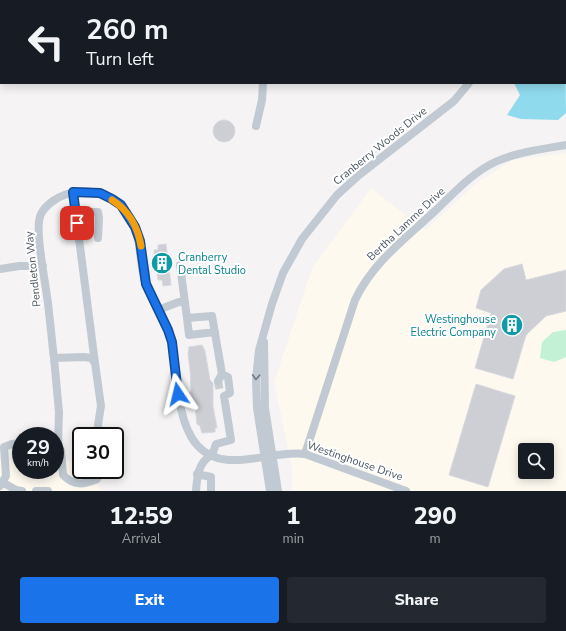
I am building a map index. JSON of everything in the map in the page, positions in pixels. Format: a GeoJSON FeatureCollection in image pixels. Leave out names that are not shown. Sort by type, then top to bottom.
{"type":"FeatureCollection","features":[{"type":"Feature","properties":{"kind":"street"},"geometry":{"type":"LineString","coordinates":[[256,126],[262,100],[263,84]]}},
{"type":"Feature","properties":{"kind":"street","name":"Cranberry Woods Drive"},"geometry":{"type":"LineString","coordinates":[[278,491],[257,408],[256,392],[257,361],[272,304],[283,274],[302,239],[317,217],[337,195],[454,101],[468,84]]}},
{"type":"Feature","properties":{"kind":"street","name":"Bertha Lamme Drive"},"geometry":{"type":"LineString","coordinates":[[305,454],[355,300],[363,284],[382,259],[467,181],[494,163],[520,153],[566,146]]}},
{"type":"Feature","properties":{"kind":"street"},"geometry":{"type":"LineString","coordinates":[[73,192],[101,406],[98,427]]}},
{"type":"Feature","properties":{"kind":"street","name":"Pendleton Way"},"geometry":{"type":"LineString","coordinates":[[58,427],[59,412],[54,358],[40,237],[41,215],[47,206],[61,196],[73,192],[100,193],[121,205],[128,214],[140,241],[146,284],[168,330],[172,342],[176,383],[189,431],[198,446],[212,455],[229,460],[269,457]]}},
{"type":"Feature","properties":{"kind":"street"},"geometry":{"type":"LineString","coordinates":[[76,212],[98,212],[98,238]]}},
{"type":"Feature","properties":{"kind":"street"},"geometry":{"type":"LineString","coordinates":[[180,265],[189,335],[214,332]]}},
{"type":"Feature","properties":{"kind":"street"},"geometry":{"type":"LineString","coordinates":[[0,269],[19,266],[43,266]]}},
{"type":"Feature","properties":{"kind":"street"},"geometry":{"type":"LineString","coordinates":[[158,310],[184,300]]}},
{"type":"Feature","properties":{"kind":"street"},"geometry":{"type":"LineString","coordinates":[[187,318],[212,316],[220,378],[228,377],[230,393],[222,394],[231,440],[216,444],[212,455],[205,459],[197,474],[196,491]]}},
{"type":"Feature","properties":{"kind":"street"},"geometry":{"type":"LineString","coordinates":[[54,358],[84,357],[91,358],[95,363]]}},
{"type":"Feature","properties":{"kind":"street"},"geometry":{"type":"LineString","coordinates":[[12,444],[2,446],[6,476],[1,484],[22,491]]}},
{"type":"Feature","properties":{"kind":"street","name":"Westinghouse Drive"},"geometry":{"type":"LineString","coordinates":[[269,457],[291,453],[305,454],[406,491]]}},
{"type":"Feature","properties":{"kind":"street","name":"Cranberry Woods Drive"},"geometry":{"type":"LineString","coordinates":[[269,457],[270,491]]}},
{"type":"Feature","properties":{"kind":"street"},"geometry":{"type":"LineString","coordinates":[[197,474],[211,477],[211,491]]}},
{"type":"Feature","properties":{"kind":"street"},"geometry":{"type":"LineString","coordinates":[[64,476],[75,484],[88,483],[98,479]]}},
{"type":"Feature","properties":{"kind":"street"},"geometry":{"type":"LineString","coordinates":[[36,491],[48,491]]}},
{"type":"Feature","properties":{"kind":"shaded area"},"geometry":{"type":"Polygon","coordinates":[[[566,153],[566,491],[292,491],[292,468],[274,382],[312,268],[371,188],[425,230],[478,182],[513,160],[566,153]]]}},
{"type":"Feature","properties":{"kind":"shaded area"},"geometry":{"type":"Polygon","coordinates":[[[65,459],[72,464],[72,479],[92,479],[102,491],[0,491],[0,461],[12,460],[12,479],[64,479],[65,459]]]}},
{"type":"Feature","properties":{"kind":"green space"},"geometry":{"type":"Polygon","coordinates":[[[566,330],[566,357],[554,362],[540,358],[542,342],[553,332],[566,330]]]}},
{"type":"Feature","properties":{"kind":"water"},"geometry":{"type":"Polygon","coordinates":[[[514,84],[566,84],[566,113],[558,120],[521,119],[507,115],[520,95],[514,84]]]}},
{"type":"Feature","properties":{"kind":"building"},"geometry":{"type":"Polygon","coordinates":[[[224,120],[232,123],[235,131],[232,139],[224,142],[216,139],[213,131],[216,123],[224,120]]]}},
{"type":"Feature","properties":{"kind":"building","name":"Cranberry Dental Studio"},"geometry":{"type":"Polygon","coordinates":[[[166,244],[171,285],[163,286],[162,280],[158,280],[154,250],[158,250],[158,245],[166,244]]]}},
{"type":"Feature","properties":{"kind":"building","name":"Westinghouse Electric Company"},"geometry":{"type":"Polygon","coordinates":[[[522,264],[526,280],[566,270],[566,311],[546,316],[526,335],[513,379],[475,368],[491,313],[476,308],[481,290],[504,269],[522,264]]]}},
{"type":"Feature","properties":{"kind":"building"},"geometry":{"type":"Polygon","coordinates":[[[202,345],[205,351],[210,380],[213,383],[213,406],[217,428],[215,428],[215,432],[202,433],[200,426],[197,424],[195,406],[192,407],[191,404],[188,354],[189,347],[202,345]]]}},
{"type":"Feature","properties":{"kind":"building"},"geometry":{"type":"Polygon","coordinates":[[[476,384],[515,396],[488,487],[449,475],[476,384]]]}},
{"type":"Feature","properties":{"kind":"tunnel"},"geometry":{"type":"LineString","coordinates":[[218,381],[220,392]]}},
{"type":"Feature","properties":{"kind":"slow traffic"},"geometry":{"type":"LineString","coordinates":[[112,200],[121,205],[128,214],[135,227],[141,246]]}},
{"type":"Feature","properties":{"kind":"place","name":"Cranberry Dental Studio"},"geometry":{"type":"Point","coordinates":[162,263]}},
{"type":"Feature","properties":{"kind":"place","name":"Westinghouse Electric Company"},"geometry":{"type":"Point","coordinates":[512,325]}},
{"type":"Feature","properties":{"kind":"route"},"geometry":{"type":"LineString","coordinates":[[77,223],[73,192],[100,193],[121,205],[128,214],[140,241],[146,284],[168,330],[172,342],[178,394]]}}]}
